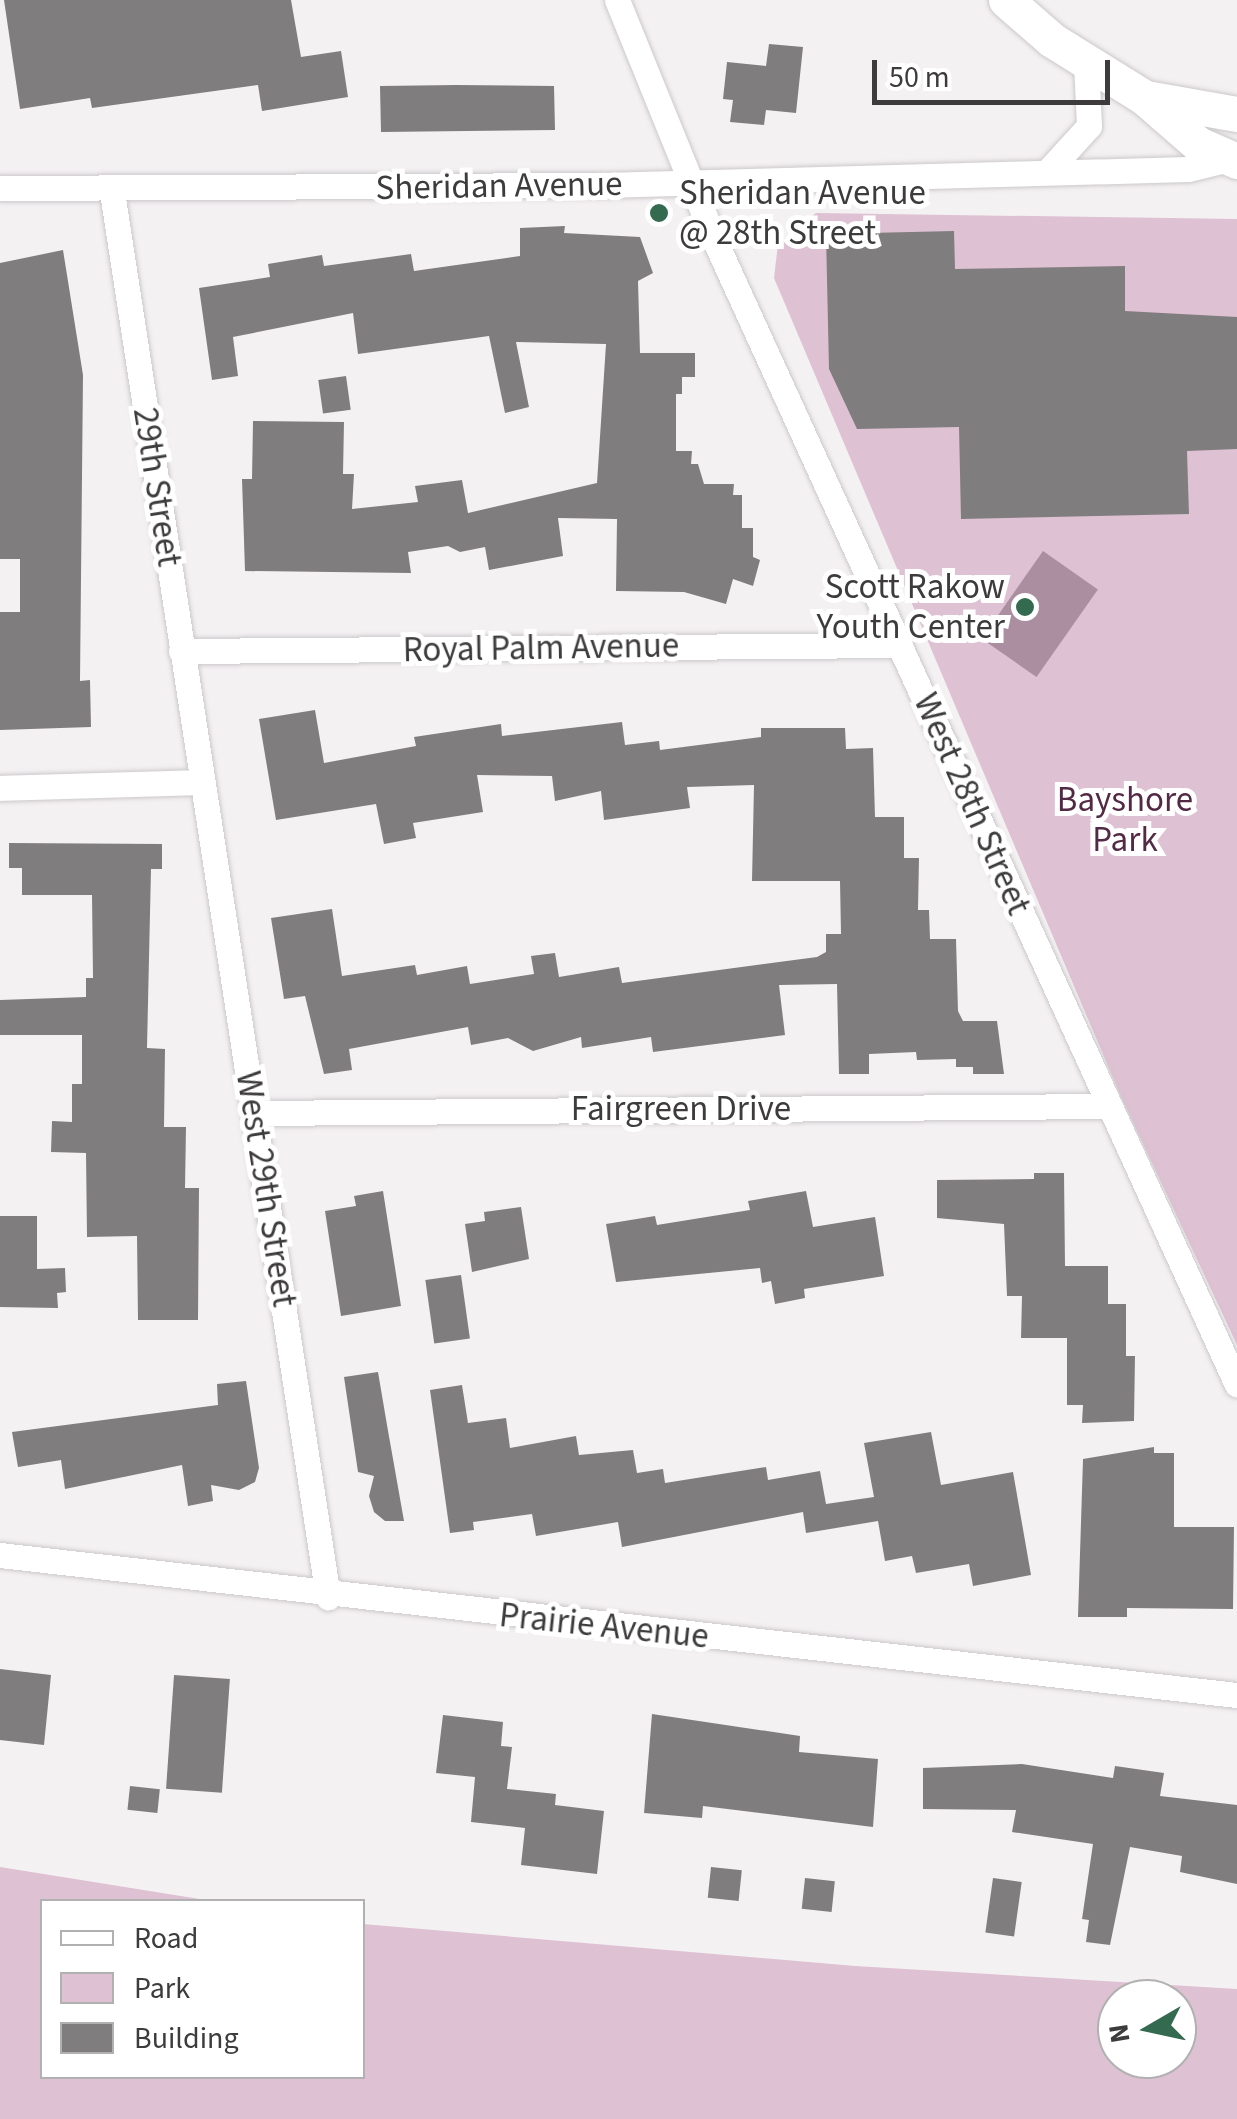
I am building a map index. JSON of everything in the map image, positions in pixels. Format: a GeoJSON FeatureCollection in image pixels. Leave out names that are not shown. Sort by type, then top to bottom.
{"type":"FeatureCollection","features":[{"type":"Feature","properties":{"kind":"main road"},"geometry":{"type":"LineString","coordinates":[[1006,0],[1086,64],[1145,98],[1198,144],[1235,159]]}},
{"type":"Feature","properties":{"kind":"main road"},"geometry":{"type":"LineString","coordinates":[[1145,98],[1237,114]]}},
{"type":"Feature","properties":{"kind":"street","name":"West 28th Street"},"geometry":{"type":"LineString","coordinates":[[616,0],[900,645],[1237,1385]]}},
{"type":"Feature","properties":{"kind":"street"},"geometry":{"type":"LineString","coordinates":[[1048,171],[1089,126],[1086,64]]}},
{"type":"Feature","properties":{"kind":"street","name":"Sheridan Avenue"},"geometry":{"type":"LineString","coordinates":[[0,188],[112,192],[694,182],[1188,169],[1235,159]]}},
{"type":"Feature","properties":{"kind":"street","name":"29th Street"},"geometry":{"type":"LineString","coordinates":[[112,192],[199,782]]}},
{"type":"Feature","properties":{"kind":"street","name":"Royal Palm Avenue"},"geometry":{"type":"LineString","coordinates":[[181,651],[900,645]]}},
{"type":"Feature","properties":{"kind":"street"},"geometry":{"type":"LineString","coordinates":[[0,788],[199,782]]}},
{"type":"Feature","properties":{"kind":"street","name":"West 29th Street"},"geometry":{"type":"LineString","coordinates":[[199,782],[328,1597]]}},
{"type":"Feature","properties":{"kind":"street","name":"Fairgreen Drive"},"geometry":{"type":"LineString","coordinates":[[254,1112],[1107,1106]]}},
{"type":"Feature","properties":{"kind":"street","name":"Prairie Avenue"},"geometry":{"type":"LineString","coordinates":[[0,1555],[328,1597],[1237,1695]]}},
{"type":"Feature","properties":{"kind":"street","name":"Prairie Avenue"},"geometry":{"type":"LineString","coordinates":[[1210,1690],[1237,1680]]}},
{"type":"Feature","properties":{"kind":"green space","name":"Scott Rakow Youth Center"},"geometry":{"type":"Polygon","coordinates":[[[816,213],[1237,219],[1237,1345],[1121,1097],[774,278],[778,244],[816,213]]]}},
{"type":"Feature","properties":{"kind":"green space"},"geometry":{"type":"Polygon","coordinates":[[[0,1867],[200,1899],[40,1899],[40,2079],[365,2079],[365,1924],[855,1966],[1097,1981],[1097,2079],[1197,2079],[1197,1987],[1237,1989],[1237,2119],[0,2119],[0,1867]]]}},
{"type":"Feature","properties":{"kind":"shaded area"},"geometry":{"type":"Polygon","coordinates":[[[1043,551],[1098,589],[1037,677],[982,639],[1043,551]]]}},
{"type":"Feature","properties":{"kind":"building"},"geometry":{"type":"Polygon","coordinates":[[[4,0],[291,0],[301,57],[341,51],[348,97],[262,111],[258,85],[92,108],[90,98],[20,109],[4,0]]]}},
{"type":"Feature","properties":{"kind":"building"},"geometry":{"type":"Polygon","coordinates":[[[769,44],[803,47],[796,113],[766,110],[764,125],[730,122],[733,100],[723,99],[727,62],[766,66],[769,44]]]}},
{"type":"Feature","properties":{"kind":"building"},"geometry":{"type":"Polygon","coordinates":[[[380,86],[554,86],[555,130],[381,132],[380,86]]]}},
{"type":"Feature","properties":{"kind":"building"},"geometry":{"type":"Polygon","coordinates":[[[565,226],[564,233],[640,237],[653,273],[638,281],[640,353],[695,353],[695,377],[682,377],[682,394],[676,394],[676,451],[692,451],[691,464],[698,464],[704,484],[734,484],[733,495],[742,495],[742,528],[753,528],[753,557],[760,560],[753,586],[733,579],[726,604],[684,592],[616,591],[617,519],[558,518],[563,556],[489,570],[485,547],[460,552],[448,546],[408,552],[411,573],[245,571],[242,479],[252,479],[253,421],[344,422],[343,474],[354,474],[352,509],[418,502],[415,486],[462,480],[468,513],[597,483],[606,344],[516,342],[529,407],[505,413],[489,336],[358,354],[353,313],[233,337],[238,376],[212,380],[199,288],[270,277],[268,264],[322,255],[324,266],[411,254],[414,271],[520,256],[520,228],[565,226]]]}},
{"type":"Feature","properties":{"kind":"building","name":"Scott Rakow Youth Center"},"geometry":{"type":"Polygon","coordinates":[[[954,231],[955,269],[1125,266],[1125,311],[1237,317],[1237,449],[1187,451],[1189,514],[961,519],[959,427],[857,429],[829,369],[826,234],[954,231]]]}},
{"type":"Feature","properties":{"kind":"building"},"geometry":{"type":"Polygon","coordinates":[[[63,250],[83,375],[80,681],[90,680],[91,727],[0,730],[0,612],[20,612],[20,559],[0,559],[0,263],[63,250]]]}},
{"type":"Feature","properties":{"kind":"building"},"geometry":{"type":"Polygon","coordinates":[[[346,376],[351,410],[323,414],[318,380],[346,376]]]}},
{"type":"Feature","properties":{"kind":"building"},"geometry":{"type":"Polygon","coordinates":[[[315,710],[324,763],[416,746],[414,737],[501,724],[502,736],[622,722],[625,745],[659,741],[660,750],[761,737],[761,728],[845,728],[846,749],[873,748],[875,817],[904,817],[904,858],[919,858],[918,910],[929,910],[930,939],[956,939],[958,1011],[963,1021],[997,1021],[1004,1074],[973,1074],[973,1067],[956,1067],[956,1059],[917,1060],[916,1052],[869,1054],[869,1074],[839,1074],[837,984],[779,985],[785,1035],[653,1052],[651,1037],[582,1048],[581,1037],[533,1051],[508,1038],[471,1045],[468,1027],[349,1049],[352,1070],[324,1074],[305,996],[284,999],[271,918],[332,909],[342,976],[415,965],[417,975],[467,966],[470,984],[534,974],[531,956],[555,953],[559,977],[619,967],[622,983],[817,957],[826,952],[826,934],[841,934],[840,881],[752,881],[754,785],[687,787],[690,808],[604,820],[601,791],[555,801],[552,776],[477,775],[483,812],[413,823],[416,838],[384,844],[376,804],[276,820],[259,719],[315,710]]]}},
{"type":"Feature","properties":{"kind":"building"},"geometry":{"type":"Polygon","coordinates":[[[9,843],[162,844],[162,869],[151,869],[147,1048],[165,1049],[164,1127],[186,1127],[185,1188],[199,1188],[198,1320],[138,1320],[137,1236],[87,1237],[86,1153],[51,1152],[52,1121],[72,1122],[72,1084],[82,1084],[82,1035],[0,1035],[0,1000],[86,997],[86,978],[93,978],[92,895],[22,895],[22,868],[9,868],[9,843]]]}},
{"type":"Feature","properties":{"kind":"building"},"geometry":{"type":"Polygon","coordinates":[[[1034,1173],[1064,1173],[1065,1266],[1108,1266],[1108,1304],[1126,1304],[1126,1356],[1135,1356],[1134,1421],[1082,1423],[1083,1405],[1067,1405],[1067,1338],[1021,1338],[1022,1296],[1007,1296],[1004,1224],[937,1218],[937,1180],[1034,1179],[1034,1173]]]}},
{"type":"Feature","properties":{"kind":"building"},"geometry":{"type":"Polygon","coordinates":[[[383,1191],[401,1306],[341,1316],[325,1211],[356,1206],[354,1196],[383,1191]]]}},
{"type":"Feature","properties":{"kind":"building"},"geometry":{"type":"Polygon","coordinates":[[[806,1191],[813,1227],[875,1217],[884,1276],[804,1289],[805,1298],[775,1304],[771,1281],[762,1283],[760,1268],[616,1282],[606,1224],[655,1216],[657,1225],[750,1210],[748,1201],[806,1191]]]}},
{"type":"Feature","properties":{"kind":"building"},"geometry":{"type":"Polygon","coordinates":[[[521,1207],[529,1259],[472,1272],[465,1224],[485,1221],[484,1212],[521,1207]]]}},
{"type":"Feature","properties":{"kind":"building"},"geometry":{"type":"Polygon","coordinates":[[[0,1216],[37,1216],[37,1269],[65,1268],[66,1292],[57,1293],[58,1308],[0,1307],[0,1216]]]}},
{"type":"Feature","properties":{"kind":"building"},"geometry":{"type":"Polygon","coordinates":[[[461,1275],[470,1338],[434,1343],[425,1280],[461,1275]]]}},
{"type":"Feature","properties":{"kind":"building"},"geometry":{"type":"Polygon","coordinates":[[[378,1372],[404,1521],[385,1521],[374,1512],[369,1496],[374,1476],[358,1472],[344,1377],[378,1372]]]}},
{"type":"Feature","properties":{"kind":"building"},"geometry":{"type":"Polygon","coordinates":[[[246,1381],[259,1468],[255,1482],[239,1490],[211,1485],[213,1501],[188,1506],[182,1465],[65,1489],[61,1460],[18,1467],[12,1432],[218,1405],[217,1384],[246,1381]]]}},
{"type":"Feature","properties":{"kind":"building"},"geometry":{"type":"Polygon","coordinates":[[[462,1385],[468,1423],[506,1418],[510,1448],[576,1436],[579,1455],[633,1450],[637,1473],[663,1469],[665,1483],[766,1467],[768,1480],[820,1471],[826,1504],[874,1497],[864,1443],[931,1432],[941,1485],[1013,1472],[1031,1575],[973,1586],[969,1564],[916,1573],[912,1556],[885,1561],[878,1521],[806,1533],[803,1512],[622,1547],[618,1522],[536,1536],[532,1514],[473,1522],[474,1530],[450,1533],[430,1390],[462,1385]]]}},
{"type":"Feature","properties":{"kind":"building"},"geometry":{"type":"Polygon","coordinates":[[[1154,1447],[1154,1453],[1174,1453],[1174,1527],[1234,1527],[1233,1609],[1127,1608],[1127,1617],[1078,1617],[1083,1459],[1154,1447]]]}},
{"type":"Feature","properties":{"kind":"building"},"geometry":{"type":"Polygon","coordinates":[[[0,1669],[51,1675],[44,1745],[0,1740],[0,1669]]]}},
{"type":"Feature","properties":{"kind":"building"},"geometry":{"type":"Polygon","coordinates":[[[174,1675],[230,1679],[222,1793],[166,1789],[174,1675]]]}},
{"type":"Feature","properties":{"kind":"building"},"geometry":{"type":"Polygon","coordinates":[[[652,1714],[800,1736],[799,1752],[878,1759],[873,1827],[703,1806],[702,1818],[644,1813],[652,1714]]]}},
{"type":"Feature","properties":{"kind":"building"},"geometry":{"type":"Polygon","coordinates":[[[443,1715],[503,1722],[501,1746],[512,1747],[507,1789],[556,1794],[555,1805],[604,1811],[597,1874],[521,1865],[525,1828],[471,1822],[475,1777],[436,1773],[443,1715]]]}},
{"type":"Feature","properties":{"kind":"building"},"geometry":{"type":"Polygon","coordinates":[[[1022,1764],[1113,1778],[1115,1766],[1164,1773],[1160,1796],[1237,1805],[1237,1884],[1180,1872],[1182,1856],[1130,1847],[1110,1945],[1086,1942],[1089,1920],[1082,1919],[1093,1844],[1012,1832],[1016,1810],[923,1809],[923,1768],[1022,1764]]]}},
{"type":"Feature","properties":{"kind":"building"},"geometry":{"type":"Polygon","coordinates":[[[130,1786],[160,1789],[157,1813],[127,1810],[130,1786]]]}},
{"type":"Feature","properties":{"kind":"building"},"geometry":{"type":"Polygon","coordinates":[[[711,1867],[742,1870],[739,1901],[708,1898],[711,1867]]]}},
{"type":"Feature","properties":{"kind":"building"},"geometry":{"type":"Polygon","coordinates":[[[805,1878],[835,1881],[832,1912],[802,1909],[805,1878]]]}},
{"type":"Feature","properties":{"kind":"building"},"geometry":{"type":"Polygon","coordinates":[[[993,1878],[1022,1882],[1014,1937],[985,1932],[993,1878]]]}},
{"type":"Feature","properties":{"kind":"place","name":"Sheridan Avenue @ 28th Street"},"geometry":{"type":"Point","coordinates":[659,213]}},
{"type":"Feature","properties":{"kind":"place","name":"Scott Rakow Youth Center"},"geometry":{"type":"Point","coordinates":[1025,607]}},
{"type":"Feature","properties":{"kind":"park label","name":"Bayshore Park"},"geometry":{"type":"Point","coordinates":[1125,820]}}]}
